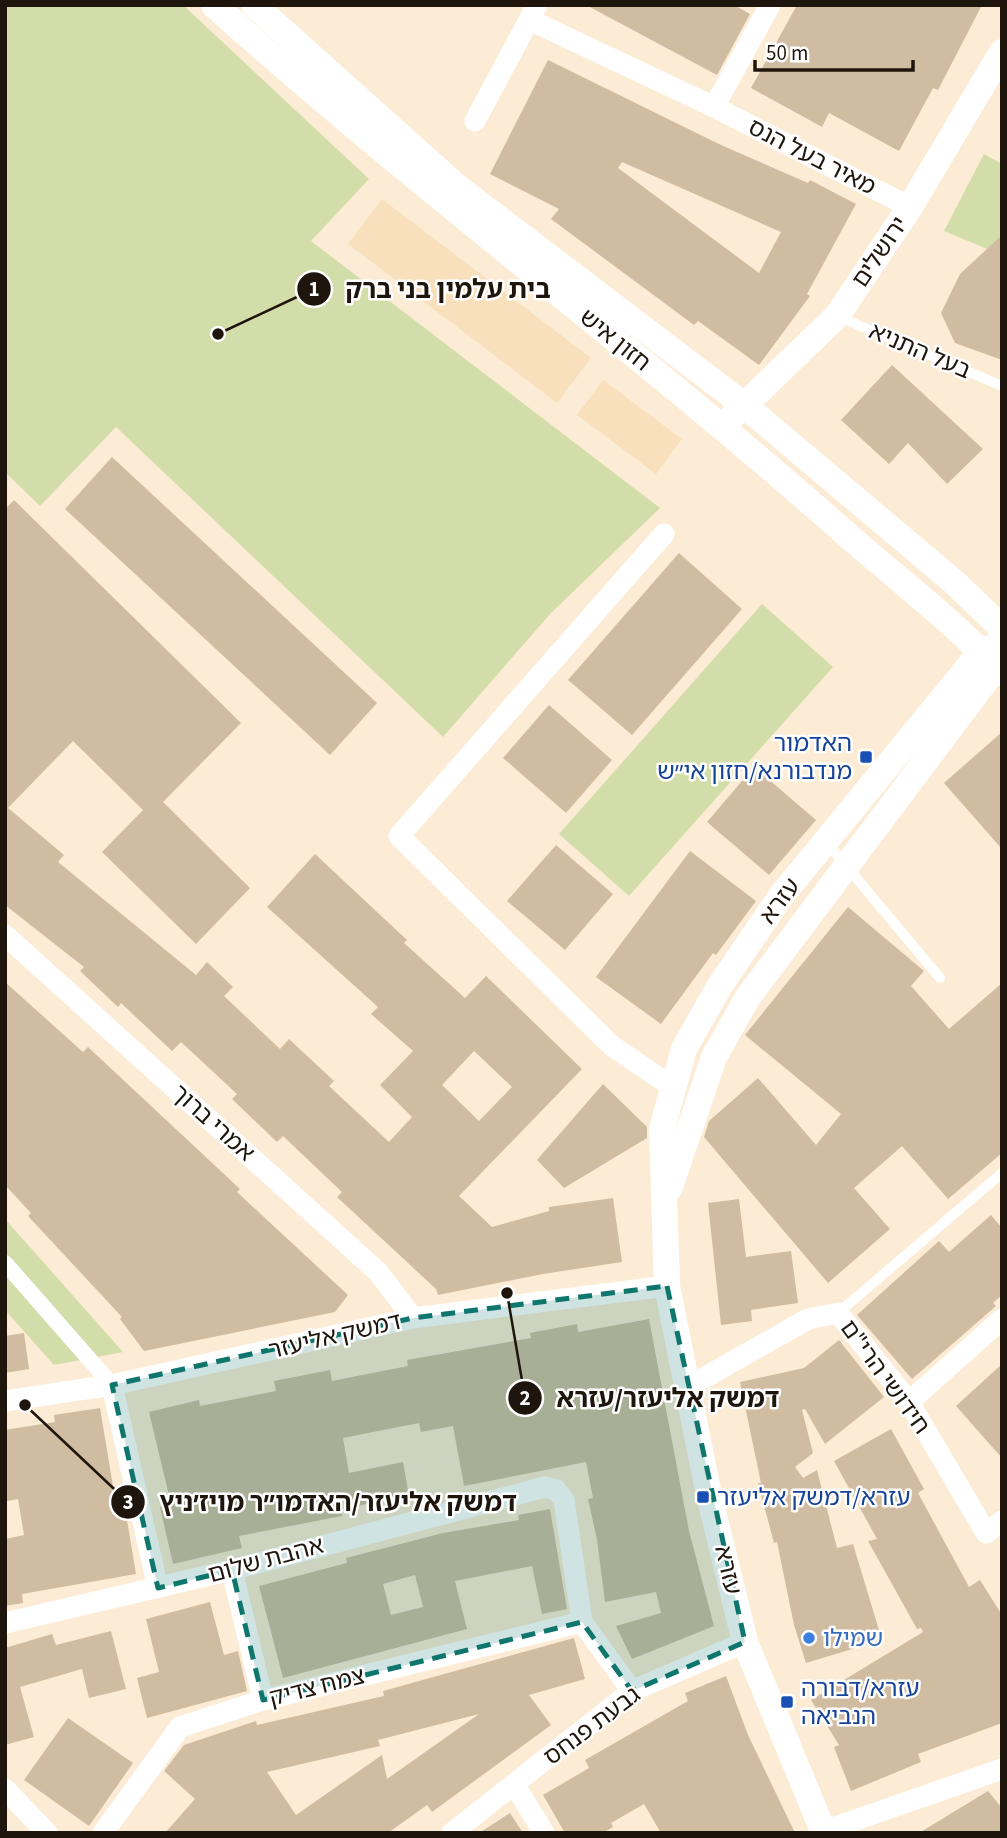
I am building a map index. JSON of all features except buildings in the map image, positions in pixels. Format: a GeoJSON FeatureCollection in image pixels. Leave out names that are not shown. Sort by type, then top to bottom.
{"type":"FeatureCollection","features":[{"type":"Feature","properties":{"kind":"street","name":"חזון איש"},"geometry":{"type":"LineString","coordinates":[[214,5],[304,86],[436,196],[723,426],[997,659]]}},
{"type":"Feature","properties":{"kind":"street","name":"חזון איש"},"geometry":{"type":"LineString","coordinates":[[254,5],[456,186],[744,405],[954,582],[1002,628]]}},
{"type":"Feature","properties":{"kind":"street"},"geometry":{"type":"LineString","coordinates":[[714,107],[770,5]]}},
{"type":"Feature","properties":{"kind":"street"},"geometry":{"type":"LineString","coordinates":[[475,121],[534,13]]}},
{"type":"Feature","properties":{"kind":"street","name":"מאיר בעל הנס"},"geometry":{"type":"LineString","coordinates":[[534,13],[910,207]]}},
{"type":"Feature","properties":{"kind":"street","name":"ירושלים"},"geometry":{"type":"LineString","coordinates":[[723,426],[838,316],[910,207],[1002,52]]}},
{"type":"Feature","properties":{"kind":"street"},"geometry":{"type":"LineString","coordinates":[[664,534],[399,836],[612,1046],[674,1088]]}},
{"type":"Feature","properties":{"kind":"street","name":"עזרא"},"geometry":{"type":"LineString","coordinates":[[824,1832],[745,1642],[709,1495],[667,1286],[662,1212],[663,1129],[684,1049],[719,987],[781,896],[826,843],[997,659]]}},
{"type":"Feature","properties":{"kind":"street","name":"עזרא"},"geometry":{"type":"LineString","coordinates":[[662,1212],[714,1057],[748,997],[997,659]]}},
{"type":"Feature","properties":{"kind":"street","name":"אמרי ברוך"},"geometry":{"type":"LineString","coordinates":[[5,935],[378,1272],[413,1318]]}},
{"type":"Feature","properties":{"kind":"street"},"geometry":{"type":"LineString","coordinates":[[5,1264],[112,1385],[158,1588]]}},
{"type":"Feature","properties":{"kind":"street","name":"דמשק אליעזר"},"geometry":{"type":"LineString","coordinates":[[5,1401],[112,1385],[413,1318],[667,1286]]}},
{"type":"Feature","properties":{"kind":"street","name":"חידושי הרי\"ם"},"geometry":{"type":"LineString","coordinates":[[688,1387],[808,1319],[838,1313],[909,1402],[986,1533],[1002,1521]]}},
{"type":"Feature","properties":{"kind":"street"},"geometry":{"type":"LineString","coordinates":[[909,1402],[1002,1320]]}},
{"type":"Feature","properties":{"kind":"street","name":"אהבת שלום"},"geometry":{"type":"LineString","coordinates":[[5,1623],[232,1570],[545,1487],[556,1490],[564,1500],[582,1622],[632,1691]]}},
{"type":"Feature","properties":{"kind":"street"},"geometry":{"type":"LineString","coordinates":[[232,1570],[263,1700]]}},
{"type":"Feature","properties":{"kind":"street","name":"צמח צדיק"},"geometry":{"type":"LineString","coordinates":[[103,1833],[180,1727],[263,1700],[582,1622]]}},
{"type":"Feature","properties":{"kind":"street","name":"גבעת פנחס"},"geometry":{"type":"LineString","coordinates":[[452,1833],[632,1691],[745,1642]]}},
{"type":"Feature","properties":{"kind":"street"},"geometry":{"type":"LineString","coordinates":[[824,1832],[1002,1769]]}},
{"type":"Feature","properties":{"kind":"street"},"geometry":{"type":"LineString","coordinates":[[514,1784],[544,1833]]}},
{"type":"Feature","properties":{"kind":"street"},"geometry":{"type":"LineString","coordinates":[[5,1789],[47,1833]]}},
{"type":"Feature","properties":{"kind":"lane","name":"בעל התניא"},"geometry":{"type":"LineString","coordinates":[[838,316],[1002,386]]}},
{"type":"Feature","properties":{"kind":"lane"},"geometry":{"type":"LineString","coordinates":[[826,843],[940,978]]}},
{"type":"Feature","properties":{"kind":"lane"},"geometry":{"type":"LineString","coordinates":[[838,1313],[1002,1173]]}},
{"type":"Feature","properties":{"kind":"highlighted area"},"geometry":{"type":"Polygon","coordinates":[[[667,1286],[745,1642],[632,1691],[582,1622],[263,1700],[232,1570],[158,1588],[112,1385],[413,1318],[667,1286]]]}},
{"type":"Feature","properties":{"kind":"shaded area"},"geometry":{"type":"Polygon","coordinates":[[[382,199],[591,358],[557,403],[348,244],[382,199]]]}},
{"type":"Feature","properties":{"kind":"shaded area"},"geometry":{"type":"Polygon","coordinates":[[[603,380],[682,439],[656,474],[577,415],[603,380]]]}},
{"type":"Feature","properties":{"kind":"green space"},"geometry":{"type":"Polygon","coordinates":[[[5,5],[183,5],[369,179],[311,241],[660,508],[551,613],[443,737],[116,427],[40,506],[5,472],[5,5]]]}},
{"type":"Feature","properties":{"kind":"green space"},"geometry":{"type":"Polygon","coordinates":[[[984,154],[1002,164],[1002,255],[944,231],[984,154]]]}},
{"type":"Feature","properties":{"kind":"green space"},"geometry":{"type":"Polygon","coordinates":[[[762,604],[833,667],[629,896],[559,834],[762,604]]]}},
{"type":"Feature","properties":{"kind":"green space"},"geometry":{"type":"Polygon","coordinates":[[[5,1219],[123,1352],[54,1365],[5,1310],[5,1219]]]}},
{"type":"Feature","properties":{"kind":"place","name":"בית עלמין בני ברק"},"geometry":{"type":"Point","coordinates":[218,334]}},
{"type":"Feature","properties":{"kind":"place","name":"האדמור מנדבורנא/חזון אי״ש"},"geometry":{"type":"Point","coordinates":[866,757]}},
{"type":"Feature","properties":{"kind":"place","name":"דמשק אליעזר/עזרא"},"geometry":{"type":"Point","coordinates":[507,1293]}},
{"type":"Feature","properties":{"kind":"place","name":"דמשק אליעזר/האדמו״ר מויז׳ניץ"},"geometry":{"type":"Point","coordinates":[25,1405]}},
{"type":"Feature","properties":{"kind":"place","name":"עזרא/דמשק אליעזר"},"geometry":{"type":"Point","coordinates":[703,1497]}},
{"type":"Feature","properties":{"kind":"place","name":"שמילו"},"geometry":{"type":"Point","coordinates":[809,1638]}},
{"type":"Feature","properties":{"kind":"place","name":"עזרא/דבורה הנביאה"},"geometry":{"type":"Point","coordinates":[787,1702]}}]}
